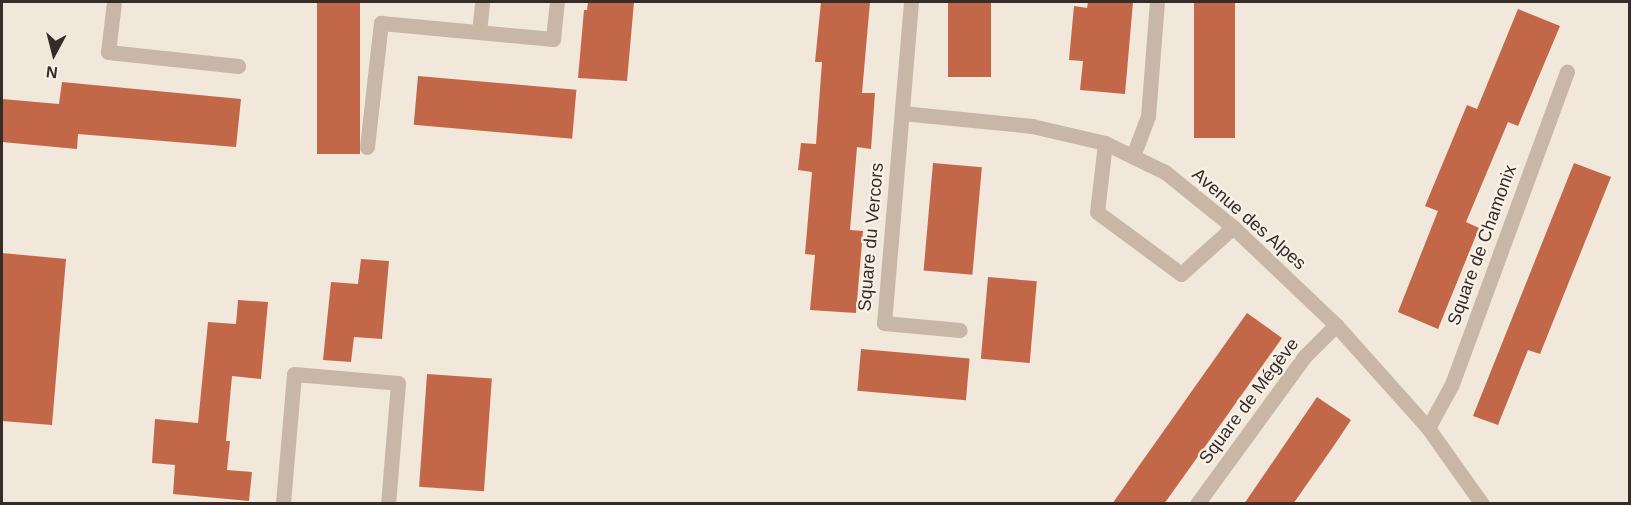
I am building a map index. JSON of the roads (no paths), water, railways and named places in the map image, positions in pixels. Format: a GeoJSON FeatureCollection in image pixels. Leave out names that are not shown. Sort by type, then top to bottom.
{"type":"FeatureCollection","features":[{"type":"Feature","properties":{"kind":"street"},"geometry":{"type":"LineString","coordinates":[[114,2],[108,52],[238,66]]}},
{"type":"Feature","properties":{"kind":"street"},"geometry":{"type":"LineString","coordinates":[[479,32],[482,2]]}},
{"type":"Feature","properties":{"kind":"street"},"geometry":{"type":"LineString","coordinates":[[367,147],[381,23],[553,39],[557,2]]}},
{"type":"Feature","properties":{"kind":"street"},"geometry":{"type":"LineString","coordinates":[[902,113],[911,2]]}},
{"type":"Feature","properties":{"kind":"street"},"geometry":{"type":"LineString","coordinates":[[1133,156],[1148,116],[1157,2]]}},
{"type":"Feature","properties":{"kind":"street","name":"Square de Chamonix"},"geometry":{"type":"LineString","coordinates":[[1428,428],[1452,384],[1567,72]]}},
{"type":"Feature","properties":{"kind":"street","name":"Avenue des Alpes"},"geometry":{"type":"LineString","coordinates":[[902,113],[1032,126],[1105,143],[1166,172],[1233,227],[1336,325],[1428,428],[1482,504]]}},
{"type":"Feature","properties":{"kind":"street","name":"Square du Vercors"},"geometry":{"type":"LineString","coordinates":[[902,113],[884,323],[960,330]]}},
{"type":"Feature","properties":{"kind":"street"},"geometry":{"type":"LineString","coordinates":[[1105,143],[1097,212],[1181,274],[1233,227]]}},
{"type":"Feature","properties":{"kind":"street","name":"Square de Mégève"},"geometry":{"type":"LineString","coordinates":[[1197,504],[1305,356],[1336,325]]}},
{"type":"Feature","properties":{"kind":"street"},"geometry":{"type":"LineString","coordinates":[[288,504],[283,503],[294,374],[398,383],[388,504]]}}]}
